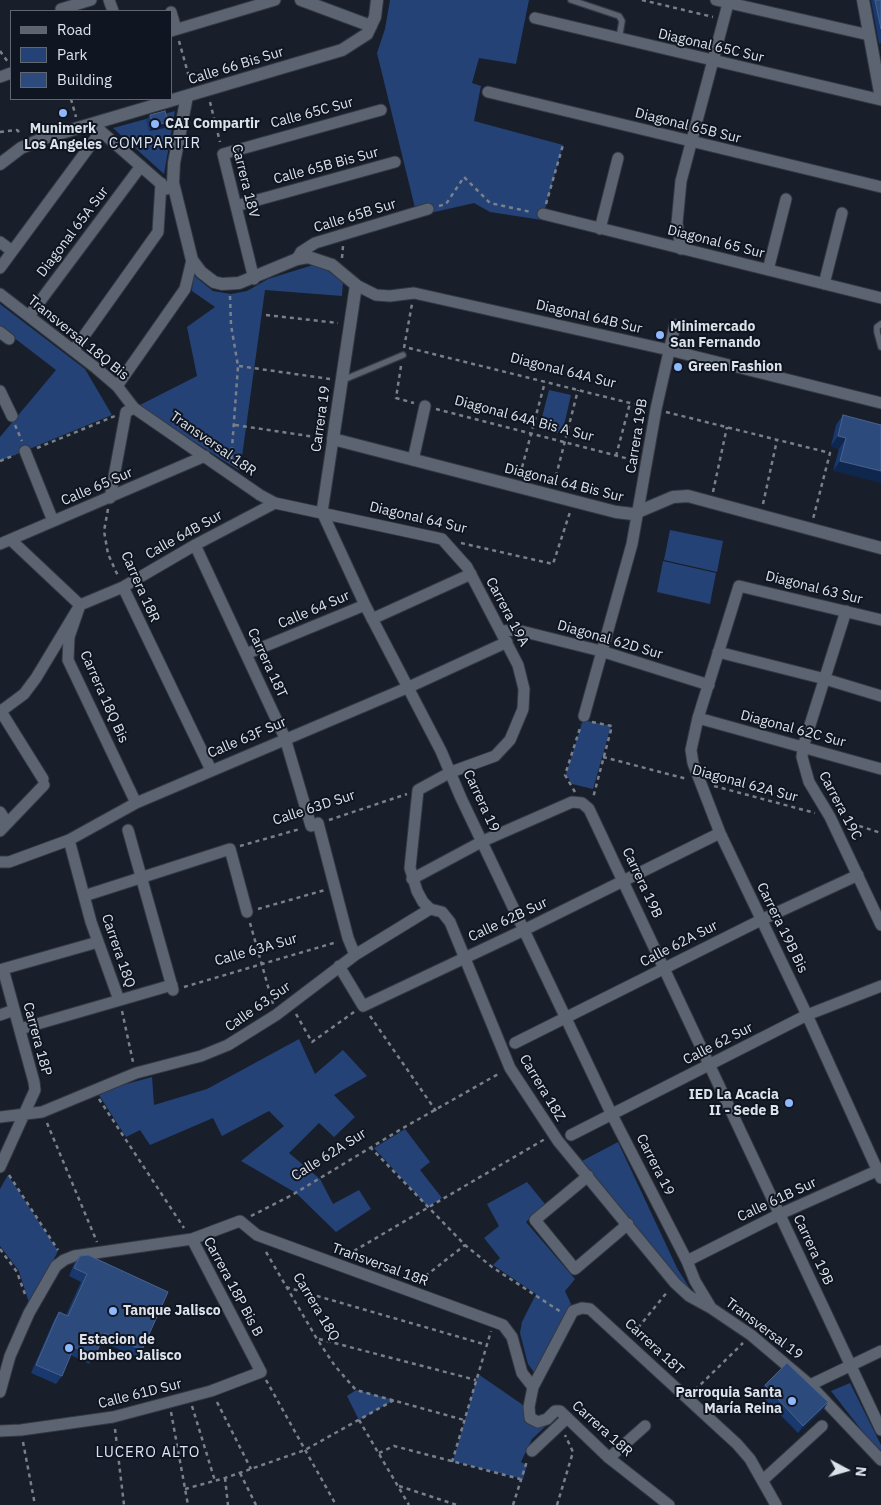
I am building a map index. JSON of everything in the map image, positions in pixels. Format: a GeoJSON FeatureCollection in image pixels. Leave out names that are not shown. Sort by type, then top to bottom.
{"type":"FeatureCollection","features":[{"type":"Feature","properties":{"kind":"street"},"geometry":{"type":"LineString","coordinates":[[62,9],[90,0]]}},
{"type":"Feature","properties":{"kind":"street"},"geometry":{"type":"LineString","coordinates":[[172,17],[174,30],[275,0]]}},
{"type":"Feature","properties":{"kind":"street"},"geometry":{"type":"LineString","coordinates":[[306,1],[371,26],[377,0]]}},
{"type":"Feature","properties":{"kind":"street"},"geometry":{"type":"LineString","coordinates":[[716,0],[869,35]]}},
{"type":"Feature","properties":{"kind":"street"},"geometry":{"type":"LineString","coordinates":[[863,0],[869,35],[877,55],[881,99]]}},
{"type":"Feature","properties":{"kind":"street"},"geometry":{"type":"LineString","coordinates":[[681,248],[676,223],[681,181],[729,2]]}},
{"type":"Feature","properties":{"kind":"street","name":"Diagonal 65C Sur"},"geometry":{"type":"LineString","coordinates":[[535,18],[713,62],[881,99]]}},
{"type":"Feature","properties":{"kind":"street","name":"Calle 66 Bis Sur"},"geometry":{"type":"LineString","coordinates":[[38,141],[79,128],[97,128],[190,95],[342,50],[360,40],[371,26]]}},
{"type":"Feature","properties":{"kind":"street","name":"Diagonal 65B Sur"},"geometry":{"type":"LineString","coordinates":[[488,92],[881,187]]}},
{"type":"Feature","properties":{"kind":"street"},"geometry":{"type":"LineString","coordinates":[[190,95],[174,163],[174,195],[192,260],[206,277],[214,282],[230,285]]}},
{"type":"Feature","properties":{"kind":"street","name":"Calle 65C Sur"},"geometry":{"type":"LineString","coordinates":[[223,154],[381,110]]}},
{"type":"Feature","properties":{"kind":"street"},"geometry":{"type":"LineString","coordinates":[[0,268],[97,128],[174,195]]}},
{"type":"Feature","properties":{"kind":"street"},"geometry":{"type":"LineString","coordinates":[[0,164],[38,141]]}},
{"type":"Feature","properties":{"kind":"street","name":"Carrera 18V"},"geometry":{"type":"LineString","coordinates":[[223,154],[254,279]]}},
{"type":"Feature","properties":{"kind":"street"},"geometry":{"type":"LineString","coordinates":[[600,228],[618,158]]}},
{"type":"Feature","properties":{"kind":"street","name":"Calle 65B Bis Sur"},"geometry":{"type":"LineString","coordinates":[[236,206],[395,162]]}},
{"type":"Feature","properties":{"kind":"street","name":"Diagonal 65A Sur"},"geometry":{"type":"LineString","coordinates":[[29,316],[141,166]]}},
{"type":"Feature","properties":{"kind":"street"},"geometry":{"type":"LineString","coordinates":[[74,350],[158,232],[161,184]]}},
{"type":"Feature","properties":{"kind":"street"},"geometry":{"type":"LineString","coordinates":[[768,270],[786,199]]}},
{"type":"Feature","properties":{"kind":"street","name":"Calle 65B Sur"},"geometry":{"type":"LineString","coordinates":[[230,285],[254,279],[298,259],[302,252],[314,243],[428,209]]}},
{"type":"Feature","properties":{"kind":"street"},"geometry":{"type":"LineString","coordinates":[[824,284],[842,213]]}},
{"type":"Feature","properties":{"kind":"street","name":"Diagonal 65 Sur"},"geometry":{"type":"LineString","coordinates":[[543,214],[881,298]]}},
{"type":"Feature","properties":{"kind":"street"},"geometry":{"type":"LineString","coordinates":[[0,242],[12,252]]}},
{"type":"Feature","properties":{"kind":"street","name":"Diagonal 64B Sur"},"geometry":{"type":"LineString","coordinates":[[298,259],[308,257],[322,260],[356,285],[376,295],[390,296],[414,293],[669,350],[881,403]]}},
{"type":"Feature","properties":{"kind":"street"},"geometry":{"type":"LineString","coordinates":[[117,386],[185,289],[192,260]]}},
{"type":"Feature","properties":{"kind":"street","name":"Carrera 19"},"geometry":{"type":"LineString","coordinates":[[356,285],[322,512],[365,605],[409,687],[451,772],[612,1115],[687,1261],[695,1281],[711,1308]]}},
{"type":"Feature","properties":{"kind":"street","name":"Transversal 18Q Bis"},"geometry":{"type":"LineString","coordinates":[[0,294],[74,350],[117,386],[130,410]]}},
{"type":"Feature","properties":{"kind":"street","name":"Carrera 19B"},"geometry":{"type":"LineString","coordinates":[[584,718],[639,512],[656,410],[676,324]]}},
{"type":"Feature","properties":{"kind":"street"},"geometry":{"type":"LineString","coordinates":[[0,391],[12,416]]}},
{"type":"Feature","properties":{"kind":"street"},"geometry":{"type":"LineString","coordinates":[[413,460],[425,406]]}},
{"type":"Feature","properties":{"kind":"street"},"geometry":{"type":"LineString","coordinates":[[110,498],[130,410]]}},
{"type":"Feature","properties":{"kind":"street","name":"Transversal 18R"},"geometry":{"type":"LineString","coordinates":[[130,410],[205,456],[275,503]]}},
{"type":"Feature","properties":{"kind":"street","name":"Diagonal 64 Bis Sur"},"geometry":{"type":"LineString","coordinates":[[333,439],[627,514],[639,512],[673,497],[688,496],[881,548]]}},
{"type":"Feature","properties":{"kind":"street"},"geometry":{"type":"LineString","coordinates":[[26,451],[54,521]]}},
{"type":"Feature","properties":{"kind":"street","name":"Calle 65 Sur"},"geometry":{"type":"LineString","coordinates":[[5,542],[205,456]]}},
{"type":"Feature","properties":{"kind":"street","name":"Diagonal 64 Sur"},"geometry":{"type":"LineString","coordinates":[[275,503],[442,539]]}},
{"type":"Feature","properties":{"kind":"street","name":"Calle 64B Sur"},"geometry":{"type":"LineString","coordinates":[[80,605],[123,587],[194,546],[275,503]]}},
{"type":"Feature","properties":{"kind":"street","name":"Carrera 19A"},"geometry":{"type":"LineString","coordinates":[[442,539],[471,574],[502,630],[522,676],[523,709],[510,740],[495,756],[451,772]]}},
{"type":"Feature","properties":{"kind":"street"},"geometry":{"type":"LineString","coordinates":[[4,827],[43,782],[0,711],[24,694],[36,678],[80,605],[5,542]]}},
{"type":"Feature","properties":{"kind":"street","name":"Carrera 18T"},"geometry":{"type":"LineString","coordinates":[[194,546],[284,738],[355,955]]}},
{"type":"Feature","properties":{"kind":"street"},"geometry":{"type":"LineString","coordinates":[[372,619],[471,574]]}},
{"type":"Feature","properties":{"kind":"street","name":"Diagonal 63 Sur"},"geometry":{"type":"LineString","coordinates":[[739,586],[881,620]]}},
{"type":"Feature","properties":{"kind":"street","name":"Carrera 19B Bis"},"geometry":{"type":"LineString","coordinates":[[739,586],[698,718],[691,750],[720,833],[880,1173]]}},
{"type":"Feature","properties":{"kind":"street","name":"Carrera 18R"},"geometry":{"type":"LineString","coordinates":[[123,587],[211,770]]}},
{"type":"Feature","properties":{"kind":"street","name":"Carrera 18Q Bis"},"geometry":{"type":"LineString","coordinates":[[80,605],[69,637],[68,660],[136,803]]}},
{"type":"Feature","properties":{"kind":"street","name":"Calle 64 Sur"},"geometry":{"type":"LineString","coordinates":[[246,654],[365,605]]}},
{"type":"Feature","properties":{"kind":"street","name":"Carrera 19C"},"geometry":{"type":"LineString","coordinates":[[846,611],[803,747],[802,757],[809,782],[830,817],[881,925]]}},
{"type":"Feature","properties":{"kind":"street","name":"Diagonal 62D Sur"},"geometry":{"type":"LineString","coordinates":[[502,630],[517,630],[601,651],[709,685]]}},
{"type":"Feature","properties":{"kind":"street","name":"Calle 63F Sur"},"geometry":{"type":"LineString","coordinates":[[0,862],[10,862],[69,840],[136,803],[284,738],[409,687],[506,642]]}},
{"type":"Feature","properties":{"kind":"street"},"geometry":{"type":"LineString","coordinates":[[718,652],[825,679],[881,696]]}},
{"type":"Feature","properties":{"kind":"street","name":"Diagonal 62C Sur"},"geometry":{"type":"LineString","coordinates":[[698,718],[881,769]]}},
{"type":"Feature","properties":{"kind":"street"},"geometry":{"type":"LineString","coordinates":[[418,790],[451,772]]}},
{"type":"Feature","properties":{"kind":"street","name":"Carrera 18Z"},"geometry":{"type":"LineString","coordinates":[[418,790],[411,851],[412,879],[423,902],[430,908],[446,914],[510,1068],[552,1134],[675,1282],[689,1296],[711,1308]]}},
{"type":"Feature","properties":{"kind":"street"},"geometry":{"type":"LineString","coordinates":[[412,879],[482,841],[572,802],[586,806]]}},
{"type":"Feature","properties":{"kind":"street","name":"Carrera 19B"},"geometry":{"type":"LineString","coordinates":[[586,806],[624,880],[881,1430]]}},
{"type":"Feature","properties":{"kind":"street"},"geometry":{"type":"LineString","coordinates":[[0,812],[4,827]]}},
{"type":"Feature","properties":{"kind":"street"},"geometry":{"type":"LineString","coordinates":[[20,1029],[119,1000],[173,988],[128,830]]}},
{"type":"Feature","properties":{"kind":"street","name":"Calle 62B Sur"},"geometry":{"type":"LineString","coordinates":[[363,1006],[465,956],[524,930],[720,833]]}},
{"type":"Feature","properties":{"kind":"street","name":"Carrera 18Q"},"geometry":{"type":"LineString","coordinates":[[69,840],[98,942],[119,1000]]}},
{"type":"Feature","properties":{"kind":"street"},"geometry":{"type":"LineString","coordinates":[[84,896],[141,876],[230,850],[247,912]]}},
{"type":"Feature","properties":{"kind":"street","name":"Calle 62A Sur"},"geometry":{"type":"LineString","coordinates":[[515,1043],[760,920],[858,875]]}},
{"type":"Feature","properties":{"kind":"street","name":"Calle 63 Sur"},"geometry":{"type":"LineString","coordinates":[[0,1117],[42,1112],[136,1073],[201,1056],[228,1045],[276,1015],[355,955],[430,908]]}},
{"type":"Feature","properties":{"kind":"street","name":"Carrera 18P"},"geometry":{"type":"LineString","coordinates":[[1,1165],[32,1098],[34,1082],[3,969],[98,942]]}},
{"type":"Feature","properties":{"kind":"street"},"geometry":{"type":"LineString","coordinates":[[339,966],[363,1006]]}},
{"type":"Feature","properties":{"kind":"street","name":"Calle 62 Sur"},"geometry":{"type":"LineString","coordinates":[[571,1135],[807,1015],[881,986]]}},
{"type":"Feature","properties":{"kind":"street"},"geometry":{"type":"LineString","coordinates":[[0,1015],[14,1010]]}},
{"type":"Feature","properties":{"kind":"street","name":"Calle 61B Sur"},"geometry":{"type":"LineString","coordinates":[[687,1261],[780,1214],[880,1173]]}},
{"type":"Feature","properties":{"kind":"street"},"geometry":{"type":"LineString","coordinates":[[588,1176],[535,1220],[575,1269],[628,1224]]}},
{"type":"Feature","properties":{"kind":"street"},"geometry":{"type":"LineString","coordinates":[[0,1392],[10,1356],[29,1313],[56,1266],[64,1260],[101,1252],[192,1239],[240,1221],[257,1235]]}},
{"type":"Feature","properties":{"kind":"street","name":"Transversal 18R"},"geometry":{"type":"LineString","coordinates":[[257,1235],[406,1292],[494,1321]]}},
{"type":"Feature","properties":{"kind":"street","name":"Carrera 18P Bis B"},"geometry":{"type":"LineString","coordinates":[[192,1239],[261,1372]]}},
{"type":"Feature","properties":{"kind":"street","name":"Carrera 18T"},"geometry":{"type":"LineString","coordinates":[[568,1317],[573,1311],[582,1308],[593,1310],[737,1444],[750,1459],[776,1505]]}},
{"type":"Feature","properties":{"kind":"street","name":"Transversal 19"},"geometry":{"type":"LineString","coordinates":[[711,1308],[751,1335],[810,1385],[881,1460]]}},
{"type":"Feature","properties":{"kind":"street"},"geometry":{"type":"LineString","coordinates":[[494,1321],[508,1330],[522,1373],[533,1387],[568,1317]]}},
{"type":"Feature","properties":{"kind":"street"},"geometry":{"type":"LineString","coordinates":[[810,1385],[881,1350]]}},
{"type":"Feature","properties":{"kind":"street","name":"Calle 61D Sur"},"geometry":{"type":"LineString","coordinates":[[0,1431],[21,1430],[113,1417],[189,1398],[261,1372]]}},
{"type":"Feature","properties":{"kind":"street","name":"Carrera 18R"},"geometry":{"type":"LineString","coordinates":[[533,1387],[529,1412],[533,1421],[543,1421],[555,1411],[560,1411],[563,1421],[669,1505]]}},
{"type":"Feature","properties":{"kind":"street"},"geometry":{"type":"LineString","coordinates":[[532,1451],[563,1421]]}},
{"type":"Feature","properties":{"kind":"street"},"geometry":{"type":"LineString","coordinates":[[609,1458],[645,1426]]}},
{"type":"Feature","properties":{"kind":"street"},"geometry":{"type":"LineString","coordinates":[[763,1480],[822,1426]]}},
{"type":"Feature","properties":{"kind":"lane"},"geometry":{"type":"LineString","coordinates":[[571,0],[619,16],[622,20],[619,39]]}},
{"type":"Feature","properties":{"kind":"lane"},"geometry":{"type":"LineString","coordinates":[[881,324],[877,327],[881,347]]}},
{"type":"Feature","properties":{"kind":"lane"},"geometry":{"type":"LineString","coordinates":[[341,381],[403,355]]}},
{"type":"Feature","properties":{"kind":"path"},"geometry":{"type":"LineString","coordinates":[[642,0],[724,20]]}},
{"type":"Feature","properties":{"kind":"path"},"geometry":{"type":"LineString","coordinates":[[174,30],[190,95]]}},
{"type":"Feature","properties":{"kind":"path"},"geometry":{"type":"LineString","coordinates":[[0,51],[10,66]]}},
{"type":"Feature","properties":{"kind":"path","name":"Carrera 18V"},"geometry":{"type":"LineString","coordinates":[[207,90],[223,154]]}},
{"type":"Feature","properties":{"kind":"path"},"geometry":{"type":"LineString","coordinates":[[71,100],[79,128]]}},
{"type":"Feature","properties":{"kind":"path"},"geometry":{"type":"LineString","coordinates":[[0,132],[16,130],[38,141]]}},
{"type":"Feature","properties":{"kind":"path"},"geometry":{"type":"LineString","coordinates":[[428,209],[446,204],[464,177],[490,203],[543,214],[563,145]]}},
{"type":"Feature","properties":{"kind":"path"},"geometry":{"type":"LineString","coordinates":[[342,274],[343,234]]}},
{"type":"Feature","properties":{"kind":"path"},"geometry":{"type":"LineString","coordinates":[[230,285],[232,325],[238,366],[230,474]]}},
{"type":"Feature","properties":{"kind":"path"},"geometry":{"type":"LineString","coordinates":[[266,315],[350,324]]}},
{"type":"Feature","properties":{"kind":"path","name":"Diagonal 64A Sur"},"geometry":{"type":"LineString","coordinates":[[405,347],[830,453],[810,528]]}},
{"type":"Feature","properties":{"kind":"path"},"geometry":{"type":"LineString","coordinates":[[238,366],[341,381]]}},
{"type":"Feature","properties":{"kind":"path"},"geometry":{"type":"LineString","coordinates":[[517,487],[545,382]]}},
{"type":"Feature","properties":{"kind":"path"},"geometry":{"type":"LineString","coordinates":[[551,496],[578,390]]}},
{"type":"Feature","properties":{"kind":"path","name":"Diagonal 64A Bis A Sur"},"geometry":{"type":"LineString","coordinates":[[396,398],[647,464]]}},
{"type":"Feature","properties":{"kind":"path"},"geometry":{"type":"LineString","coordinates":[[616,456],[630,403]]}},
{"type":"Feature","properties":{"kind":"path"},"geometry":{"type":"LineString","coordinates":[[0,462],[130,410]]}},
{"type":"Feature","properties":{"kind":"path"},"geometry":{"type":"LineString","coordinates":[[12,416],[26,451]]}},
{"type":"Feature","properties":{"kind":"path"},"geometry":{"type":"LineString","coordinates":[[235,425],[333,439]]}},
{"type":"Feature","properties":{"kind":"path"},"geometry":{"type":"LineString","coordinates":[[711,501],[728,428]]}},
{"type":"Feature","properties":{"kind":"path"},"geometry":{"type":"LineString","coordinates":[[761,515],[777,440]]}},
{"type":"Feature","properties":{"kind":"path","name":"Carrera 18R"},"geometry":{"type":"LineString","coordinates":[[110,498],[104,531],[108,554],[123,587]]}},
{"type":"Feature","properties":{"kind":"path","name":"Diagonal 64 Sur"},"geometry":{"type":"LineString","coordinates":[[442,539],[553,564],[573,501]]}},
{"type":"Feature","properties":{"kind":"path"},"geometry":{"type":"LineString","coordinates":[[584,718],[612,726],[586,806],[565,775],[584,718]]}},
{"type":"Feature","properties":{"kind":"path","name":"Diagonal 62A Sur"},"geometry":{"type":"LineString","coordinates":[[603,757],[830,817],[881,833]]}},
{"type":"Feature","properties":{"kind":"path","name":"Calle 63D Sur"},"geometry":{"type":"LineString","coordinates":[[230,850],[314,825],[418,790]]}},
{"type":"Feature","properties":{"kind":"path"},"geometry":{"type":"LineString","coordinates":[[276,1015],[247,912],[334,887]]}},
{"type":"Feature","properties":{"kind":"path","name":"Calle 63A Sur"},"geometry":{"type":"LineString","coordinates":[[173,988],[348,938]]}},
{"type":"Feature","properties":{"kind":"path","name":"Carrera 18Q"},"geometry":{"type":"LineString","coordinates":[[119,1000],[136,1073]]}},
{"type":"Feature","properties":{"kind":"path"},"geometry":{"type":"LineString","coordinates":[[290,1004],[312,1042],[363,1006],[436,1111]]}},
{"type":"Feature","properties":{"kind":"path","name":"Calle 62A Sur"},"geometry":{"type":"LineString","coordinates":[[240,1221],[292,1195],[370,1147],[510,1068]]}},
{"type":"Feature","properties":{"kind":"path","name":"Carrera 18P Bis B"},"geometry":{"type":"LineString","coordinates":[[92,1090],[192,1239]]}},
{"type":"Feature","properties":{"kind":"path"},"geometry":{"type":"LineString","coordinates":[[42,1112],[101,1252]]}},
{"type":"Feature","properties":{"kind":"path"},"geometry":{"type":"LineString","coordinates":[[332,1264],[552,1134]]}},
{"type":"Feature","properties":{"kind":"path"},"geometry":{"type":"LineString","coordinates":[[370,1147],[464,1245],[492,1267],[568,1317]]}},
{"type":"Feature","properties":{"kind":"path"},"geometry":{"type":"LineString","coordinates":[[1,1165],[64,1260]]}},
{"type":"Feature","properties":{"kind":"path","name":"Carrera 18Q"},"geometry":{"type":"LineString","coordinates":[[257,1235],[317,1339],[356,1390],[394,1400]]}},
{"type":"Feature","properties":{"kind":"path"},"geometry":{"type":"LineString","coordinates":[[406,1292],[464,1245]]}},
{"type":"Feature","properties":{"kind":"path"},"geometry":{"type":"LineString","coordinates":[[0,1249],[16,1272],[29,1307],[29,1313]]}},
{"type":"Feature","properties":{"kind":"path"},"geometry":{"type":"LineString","coordinates":[[626,1342],[675,1282]]}},
{"type":"Feature","properties":{"kind":"path"},"geometry":{"type":"LineString","coordinates":[[286,1287],[487,1345]]}},
{"type":"Feature","properties":{"kind":"path"},"geometry":{"type":"LineString","coordinates":[[452,1462],[494,1321]]}},
{"type":"Feature","properties":{"kind":"path"},"geometry":{"type":"LineString","coordinates":[[686,1398],[751,1335]]}},
{"type":"Feature","properties":{"kind":"path"},"geometry":{"type":"LineString","coordinates":[[317,1339],[476,1380]]}},
{"type":"Feature","properties":{"kind":"path"},"geometry":{"type":"LineString","coordinates":[[261,1372],[336,1505]]}},
{"type":"Feature","properties":{"kind":"path"},"geometry":{"type":"LineString","coordinates":[[211,1391],[251,1469]]}},
{"type":"Feature","properties":{"kind":"path"},"geometry":{"type":"LineString","coordinates":[[189,1398],[215,1481]]}},
{"type":"Feature","properties":{"kind":"path"},"geometry":{"type":"LineString","coordinates":[[185,1489],[225,1478],[305,1450],[394,1400],[464,1420]]}},
{"type":"Feature","properties":{"kind":"path"},"geometry":{"type":"LineString","coordinates":[[169,1403],[188,1505]]}},
{"type":"Feature","properties":{"kind":"path"},"geometry":{"type":"LineString","coordinates":[[113,1417],[124,1505]]}},
{"type":"Feature","properties":{"kind":"path"},"geometry":{"type":"LineString","coordinates":[[359,1420],[409,1505]]}},
{"type":"Feature","properties":{"kind":"path"},"geometry":{"type":"LineString","coordinates":[[557,1505],[573,1452],[563,1421]]}},
{"type":"Feature","properties":{"kind":"path"},"geometry":{"type":"LineString","coordinates":[[21,1430],[35,1505]]}},
{"type":"Feature","properties":{"kind":"path"},"geometry":{"type":"LineString","coordinates":[[379,1453],[394,1446],[520,1479]]}},
{"type":"Feature","properties":{"kind":"path"},"geometry":{"type":"LineString","coordinates":[[513,1505],[520,1479],[532,1451]]}},
{"type":"Feature","properties":{"kind":"path"},"geometry":{"type":"LineString","coordinates":[[240,1473],[256,1505]]}},
{"type":"Feature","properties":{"kind":"path"},"geometry":{"type":"LineString","coordinates":[[225,1478],[228,1505]]}},
{"type":"Feature","properties":{"kind":"path"},"geometry":{"type":"LineString","coordinates":[[399,1486],[457,1505]]}},
{"type":"Feature","properties":{"kind":"green space"},"geometry":{"type":"Polygon","coordinates":[[[390,0],[529,0],[516,64],[479,58],[472,83],[481,86],[474,121],[563,145],[542,220],[490,212],[474,203],[417,216],[377,53],[385,29],[390,0]]]}},
{"type":"Feature","properties":{"kind":"green space"},"geometry":{"type":"Polygon","coordinates":[[[175,111],[164,174],[113,128],[175,111]]]}},
{"type":"Feature","properties":{"kind":"green space"},"geometry":{"type":"Polygon","coordinates":[[[313,265],[327,270],[343,282],[342,296],[265,290],[240,471],[138,406],[197,376],[187,327],[215,307],[192,291],[193,275],[213,291],[231,294],[247,291],[268,279],[313,265]]]}},
{"type":"Feature","properties":{"kind":"green space"},"geometry":{"type":"Polygon","coordinates":[[[0,304],[85,369],[112,415],[0,461],[0,437],[56,370],[0,327],[0,304]]]}},
{"type":"Feature","properties":{"kind":"green space"},"geometry":{"type":"Polygon","coordinates":[[[549,390],[571,395],[562,434],[539,429],[549,390]]]}},
{"type":"Feature","properties":{"kind":"green space"},"geometry":{"type":"Polygon","coordinates":[[[670,530],[723,541],[717,572],[664,560],[670,530]]]}},
{"type":"Feature","properties":{"kind":"green space"},"geometry":{"type":"Polygon","coordinates":[[[663,561],[716,573],[710,604],[657,592],[663,561]]]}},
{"type":"Feature","properties":{"kind":"green space"},"geometry":{"type":"Polygon","coordinates":[[[583,720],[611,726],[593,789],[572,784],[566,774],[583,720]]]}},
{"type":"Feature","properties":{"kind":"green space"},"geometry":{"type":"Polygon","coordinates":[[[299,1039],[315,1074],[343,1050],[367,1076],[334,1095],[355,1117],[334,1137],[319,1123],[289,1153],[320,1179],[333,1204],[359,1190],[371,1209],[336,1232],[296,1193],[241,1161],[284,1126],[269,1111],[222,1136],[213,1118],[150,1145],[140,1130],[126,1137],[97,1092],[152,1077],[154,1105],[207,1089],[299,1039]]]}},
{"type":"Feature","properties":{"kind":"green space"},"geometry":{"type":"Polygon","coordinates":[[[405,1129],[430,1162],[420,1170],[442,1198],[428,1207],[374,1148],[405,1129]]]}},
{"type":"Feature","properties":{"kind":"green space"},"geometry":{"type":"Polygon","coordinates":[[[618,1142],[677,1268],[692,1292],[678,1279],[582,1161],[618,1142]]]}},
{"type":"Feature","properties":{"kind":"green space"},"geometry":{"type":"Polygon","coordinates":[[[8,1175],[58,1251],[30,1306],[19,1271],[0,1246],[0,1189],[8,1175]]]}},
{"type":"Feature","properties":{"kind":"green space"},"geometry":{"type":"Polygon","coordinates":[[[527,1182],[545,1204],[526,1222],[575,1279],[565,1291],[571,1304],[536,1375],[528,1364],[520,1333],[522,1322],[536,1294],[493,1265],[500,1258],[484,1238],[499,1226],[487,1204],[527,1182]]]}},
{"type":"Feature","properties":{"kind":"green space"},"geometry":{"type":"Polygon","coordinates":[[[478,1374],[523,1405],[527,1420],[534,1426],[540,1427],[548,1424],[532,1439],[521,1462],[527,1465],[523,1479],[453,1461],[478,1374]]]}},
{"type":"Feature","properties":{"kind":"green space"},"geometry":{"type":"Polygon","coordinates":[[[850,1383],[881,1445],[881,1455],[831,1391],[850,1383]]]}},
{"type":"Feature","properties":{"kind":"green space"},"geometry":{"type":"Polygon","coordinates":[[[356,1390],[394,1400],[359,1420],[347,1396],[356,1390]]]}},
{"type":"Feature","properties":{"kind":"building"},"geometry":{"type":"Polygon","coordinates":[[[875,0],[881,0],[881,29],[875,0]]]}},
{"type":"Feature","properties":{"kind":"building"},"geometry":{"type":"Polygon","coordinates":[[[165,111],[168,122],[153,126],[150,115],[165,111]]]}},
{"type":"Feature","properties":{"kind":"building"},"geometry":{"type":"Polygon","coordinates":[[[843,415],[881,425],[881,471],[840,461],[846,438],[838,436],[843,415]]]}},
{"type":"Feature","properties":{"kind":"building","name":"Tanque Jalisco"},"geometry":{"type":"Polygon","coordinates":[[[88,1255],[168,1292],[142,1350],[105,1333],[95,1356],[74,1347],[62,1376],[36,1365],[59,1312],[68,1316],[87,1274],[74,1268],[80,1256],[88,1255]]]}},
{"type":"Feature","properties":{"kind":"building","name":"Parroquia Santa María Reina"},"geometry":{"type":"Polygon","coordinates":[[[787,1363],[828,1402],[803,1426],[765,1385],[787,1363]]]}},
{"type":"Feature","properties":{"kind":"place","name":"Munimerk Los Angeles"},"geometry":{"type":"Point","coordinates":[63,113]}},
{"type":"Feature","properties":{"kind":"place","name":"CAI Compartir"},"geometry":{"type":"Point","coordinates":[155,124]}},
{"type":"Feature","properties":{"kind":"place","name":"Minimercado San Fernando"},"geometry":{"type":"Point","coordinates":[660,335]}},
{"type":"Feature","properties":{"kind":"place","name":"Green Fashion"},"geometry":{"type":"Point","coordinates":[678,367]}},
{"type":"Feature","properties":{"kind":"place","name":"IED La Acacia II - Sede B"},"geometry":{"type":"Point","coordinates":[789,1103]}},
{"type":"Feature","properties":{"kind":"place","name":"Tanque Jalisco"},"geometry":{"type":"Point","coordinates":[113,1311]}},
{"type":"Feature","properties":{"kind":"place","name":"Estacion de bombeo Jalisco"},"geometry":{"type":"Point","coordinates":[69,1348]}},
{"type":"Feature","properties":{"kind":"place","name":"Parroquia Santa María Reina"},"geometry":{"type":"Point","coordinates":[792,1401]}},
{"type":"Feature","properties":{"kind":"district","name":"COMPARTIR"},"geometry":{"type":"Point","coordinates":[155,144]}},
{"type":"Feature","properties":{"kind":"district","name":"LUCERO ALTO"},"geometry":{"type":"Point","coordinates":[148,1453]}}]}
